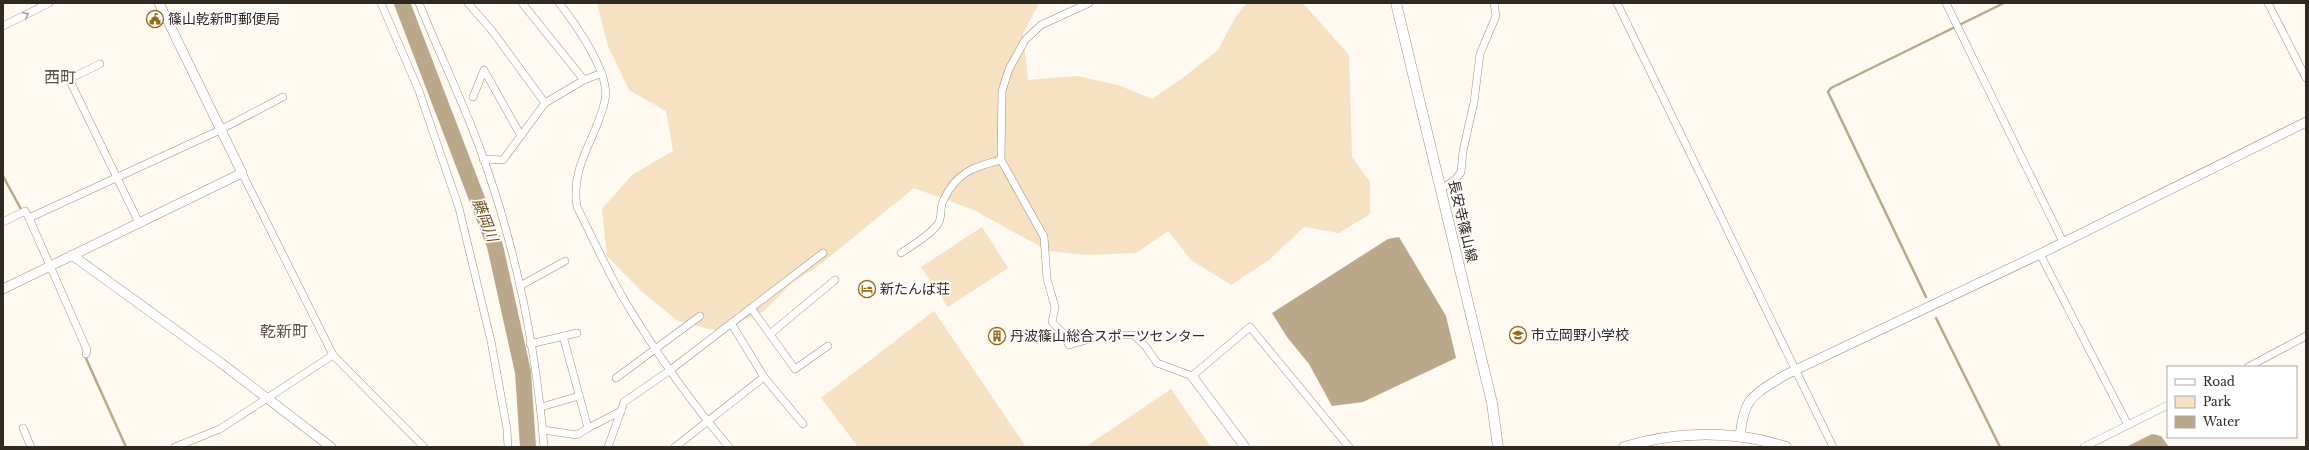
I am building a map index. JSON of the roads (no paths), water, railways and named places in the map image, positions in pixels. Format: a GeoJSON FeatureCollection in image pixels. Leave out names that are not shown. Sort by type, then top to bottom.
{"type":"FeatureCollection","features":[{"type":"Feature","properties":{"kind":"main road","name":"長安寺篠山線"},"geometry":{"type":"LineString","coordinates":[[1396,3],[1442,188],[1492,402],[1498,447]]}},
{"type":"Feature","properties":{"kind":"main road"},"geometry":{"type":"LineString","coordinates":[[1624,447],[1662,437],[1711,434],[1740,437],[1786,447]]}},
{"type":"Feature","properties":{"kind":"street"},"geometry":{"type":"LineString","coordinates":[[3,26],[49,3]]}},
{"type":"Feature","properties":{"kind":"street"},"geometry":{"type":"LineString","coordinates":[[159,3],[220,130],[333,355],[424,447]]}},
{"type":"Feature","properties":{"kind":"street"},"geometry":{"type":"LineString","coordinates":[[381,3],[419,91],[459,208],[491,341],[507,429],[508,447]]}},
{"type":"Feature","properties":{"kind":"street"},"geometry":{"type":"LineString","coordinates":[[419,3],[483,159],[520,286],[541,407],[544,447]]}},
{"type":"Feature","properties":{"kind":"street"},"geometry":{"type":"LineString","coordinates":[[468,3],[493,32],[545,103]]}},
{"type":"Feature","properties":{"kind":"street"},"geometry":{"type":"LineString","coordinates":[[522,3],[584,80]]}},
{"type":"Feature","properties":{"kind":"street"},"geometry":{"type":"LineString","coordinates":[[559,3],[572,19],[602,73],[606,99],[580,161],[574,190],[577,207],[625,301],[669,372],[729,447]]}},
{"type":"Feature","properties":{"kind":"street"},"geometry":{"type":"LineString","coordinates":[[1089,3],[1041,25],[1025,40],[1009,69],[1002,91],[1001,160],[1044,237],[1047,279],[1054,307],[1052,322],[1062,332],[1069,346],[1104,335],[1134,335],[1146,347],[1157,363],[1192,376],[1245,447]]}},
{"type":"Feature","properties":{"kind":"street"},"geometry":{"type":"LineString","coordinates":[[1442,188],[1455,180],[1461,172],[1463,150],[1474,102],[1480,54],[1496,16],[1494,3]]}},
{"type":"Feature","properties":{"kind":"street"},"geometry":{"type":"LineString","coordinates":[[1617,3],[1833,447]]}},
{"type":"Feature","properties":{"kind":"street"},"geometry":{"type":"LineString","coordinates":[[1946,3],[2063,242]]}},
{"type":"Feature","properties":{"kind":"street"},"geometry":{"type":"LineString","coordinates":[[2268,3],[2306,78]]}},
{"type":"Feature","properties":{"kind":"street"},"geometry":{"type":"LineString","coordinates":[[100,64],[69,79],[118,177],[139,223]]}},
{"type":"Feature","properties":{"kind":"street"},"geometry":{"type":"LineString","coordinates":[[473,98],[484,70],[521,136]]}},
{"type":"Feature","properties":{"kind":"street"},"geometry":{"type":"LineString","coordinates":[[483,159],[503,160],[545,103],[584,80],[602,73]]}},
{"type":"Feature","properties":{"kind":"street"},"geometry":{"type":"LineString","coordinates":[[29,218],[220,130],[282,97]]}},
{"type":"Feature","properties":{"kind":"street"},"geometry":{"type":"LineString","coordinates":[[1740,437],[1742,414],[1748,402],[1764,389],[1795,371],[2040,254],[2306,122]]}},
{"type":"Feature","properties":{"kind":"street"},"geometry":{"type":"LineString","coordinates":[[900,253],[920,240],[939,223],[943,202],[958,177],[982,165],[1001,160]]}},
{"type":"Feature","properties":{"kind":"street"},"geometry":{"type":"LineString","coordinates":[[3,289],[242,173]]}},
{"type":"Feature","properties":{"kind":"street"},"geometry":{"type":"LineString","coordinates":[[3,222],[25,211],[52,266],[87,350],[86,354]]}},
{"type":"Feature","properties":{"kind":"street"},"geometry":{"type":"LineString","coordinates":[[608,447],[624,402],[669,372],[823,253]]}},
{"type":"Feature","properties":{"kind":"street"},"geometry":{"type":"LineString","coordinates":[[2040,254],[2059,288],[2128,425]]}},
{"type":"Feature","properties":{"kind":"street"},"geometry":{"type":"LineString","coordinates":[[72,255],[331,447]]}},
{"type":"Feature","properties":{"kind":"street"},"geometry":{"type":"LineString","coordinates":[[520,286],[565,261]]}},
{"type":"Feature","properties":{"kind":"street"},"geometry":{"type":"LineString","coordinates":[[770,334],[835,280]]}},
{"type":"Feature","properties":{"kind":"street"},"geometry":{"type":"LineString","coordinates":[[751,308],[795,370],[828,346]]}},
{"type":"Feature","properties":{"kind":"street"},"geometry":{"type":"LineString","coordinates":[[616,378],[654,348],[700,316]]}},
{"type":"Feature","properties":{"kind":"street"},"geometry":{"type":"LineString","coordinates":[[731,323],[764,377],[803,424]]}},
{"type":"Feature","properties":{"kind":"street"},"geometry":{"type":"LineString","coordinates":[[1192,376],[1250,326],[1349,447]]}},
{"type":"Feature","properties":{"kind":"street"},"geometry":{"type":"LineString","coordinates":[[530,344],[577,333]]}},
{"type":"Feature","properties":{"kind":"street"},"geometry":{"type":"LineString","coordinates":[[563,336],[588,428]]}},
{"type":"Feature","properties":{"kind":"street"},"geometry":{"type":"LineString","coordinates":[[2250,366],[2306,336]]}},
{"type":"Feature","properties":{"kind":"street"},"geometry":{"type":"LineString","coordinates":[[175,447],[220,428],[333,355]]}},
{"type":"Feature","properties":{"kind":"street"},"geometry":{"type":"LineString","coordinates":[[674,447],[764,377]]}},
{"type":"Feature","properties":{"kind":"street"},"geometry":{"type":"LineString","coordinates":[[541,407],[579,396]]}},
{"type":"Feature","properties":{"kind":"street"},"geometry":{"type":"LineString","coordinates":[[2084,447],[2167,406]]}},
{"type":"Feature","properties":{"kind":"street"},"geometry":{"type":"LineString","coordinates":[[542,430],[577,435],[621,411]]}},
{"type":"Feature","properties":{"kind":"street"},"geometry":{"type":"LineString","coordinates":[[23,428],[31,447]]}},
{"type":"Feature","properties":{"kind":"water"},"geometry":{"type":"Polygon","coordinates":[[[1399,237],[1446,316],[1456,358],[1363,402],[1332,406],[1309,364],[1287,337],[1272,313],[1388,239],[1399,237]]]}},
{"type":"Feature","properties":{"kind":"water"},"geometry":{"type":"Polygon","coordinates":[[[2152,434],[2161,436],[2169,447],[2126,447],[2152,434]]]}},
{"type":"Feature","properties":{"kind":"waterway","name":"藤岡川"},"geometry":{"type":"LineString","coordinates":[[402,3],[495,246],[523,372],[528,447]]}},
{"type":"Feature","properties":{"kind":"waterway"},"geometry":{"type":"LineString","coordinates":[[1926,297],[1828,92],[1831,88],[2004,3]]}},
{"type":"Feature","properties":{"kind":"waterway"},"geometry":{"type":"LineString","coordinates":[[3,176],[22,211]]}},
{"type":"Feature","properties":{"kind":"waterway"},"geometry":{"type":"LineString","coordinates":[[1936,318],[2000,447]]}},
{"type":"Feature","properties":{"kind":"waterway"},"geometry":{"type":"LineString","coordinates":[[84,354],[126,447]]}},
{"type":"Feature","properties":{"kind":"place","name":"篠山乾新町郵便局"},"geometry":{"type":"Point","coordinates":[155,19]}},
{"type":"Feature","properties":{"kind":"place","name":"新たんば荘"},"geometry":{"type":"Point","coordinates":[867,289]}},
{"type":"Feature","properties":{"kind":"place","name":"市立岡野小学校"},"geometry":{"type":"Point","coordinates":[1518,335]}},
{"type":"Feature","properties":{"kind":"place","name":"丹波篠山総合スポーツセンター"},"geometry":{"type":"Point","coordinates":[997,336]}},
{"type":"Feature","properties":{"kind":"district","name":"西町"},"geometry":{"type":"Point","coordinates":[60,77]}},
{"type":"Feature","properties":{"kind":"district","name":"乾新町"},"geometry":{"type":"Point","coordinates":[284,331]}}]}
